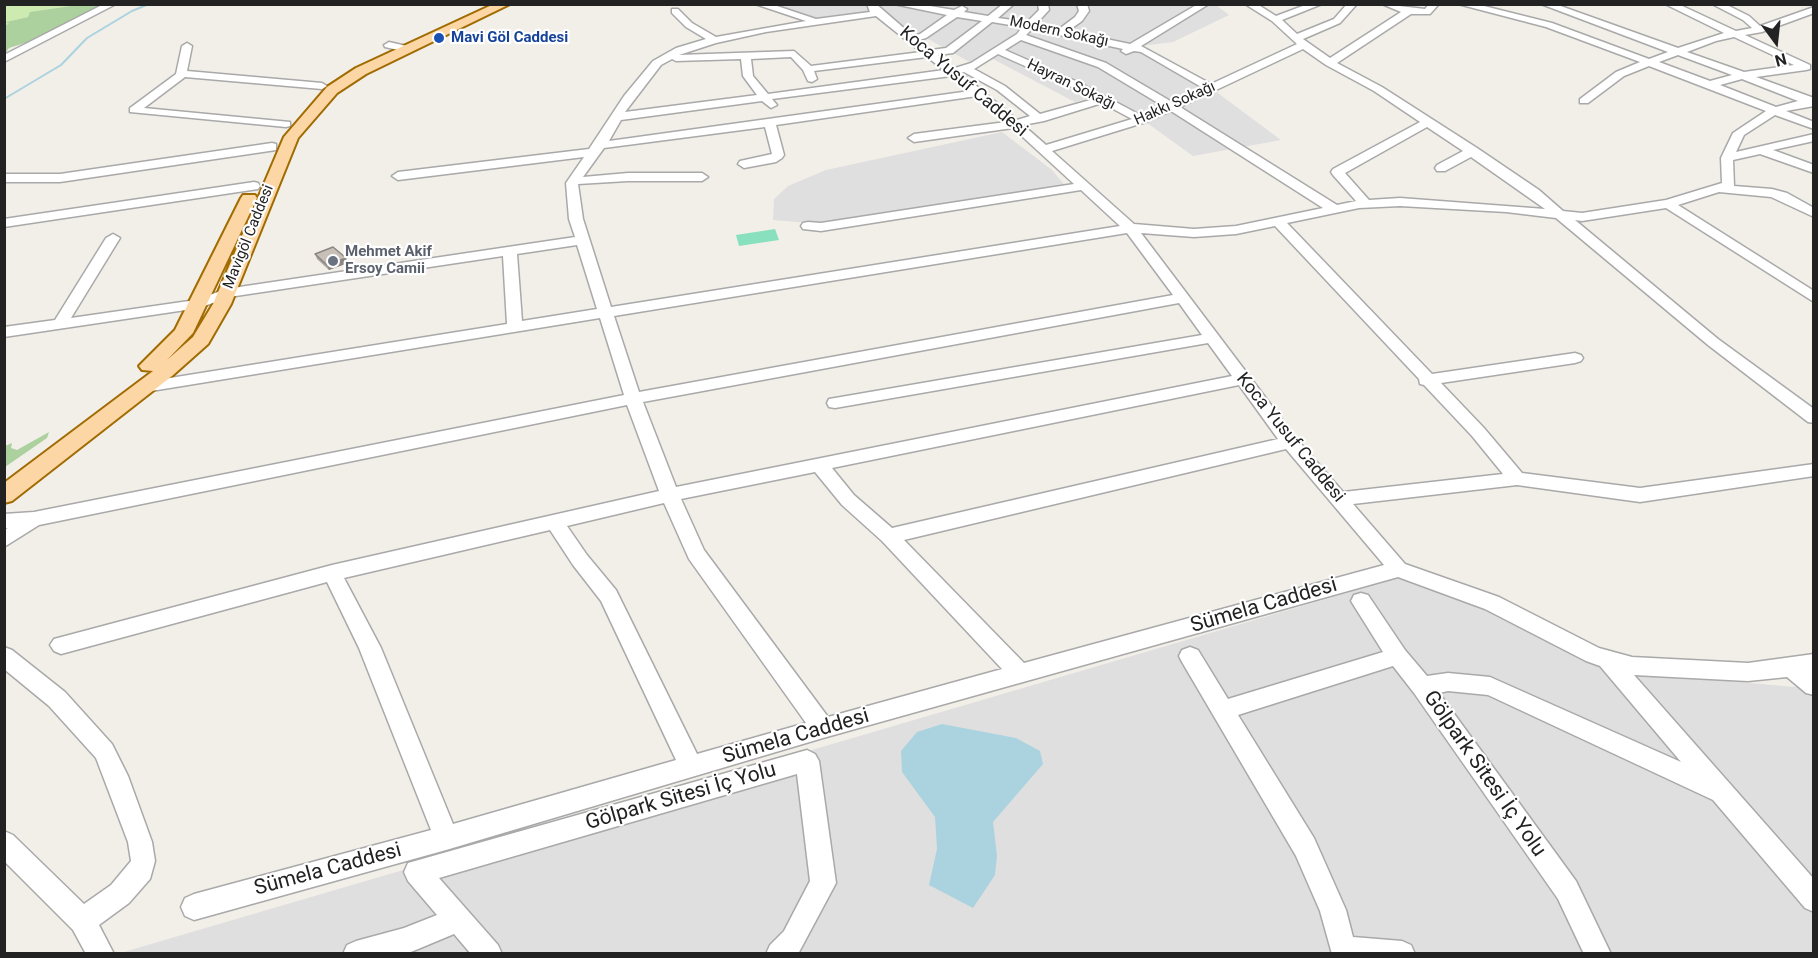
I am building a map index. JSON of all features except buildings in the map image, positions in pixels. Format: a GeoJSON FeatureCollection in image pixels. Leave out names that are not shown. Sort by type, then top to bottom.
{"type":"FeatureCollection","features":[{"type":"Feature","properties":{"kind":"main road","name":"Mavigöl Caddesi"},"geometry":{"type":"LineString","coordinates":[[4,477],[163,354],[183,333],[199,304],[272,147],[286,124],[322,86],[338,75],[494,4]]}},
{"type":"Feature","properties":{"kind":"main road","name":"Mavigöl Caddesi"},"geometry":{"type":"LineString","coordinates":[[4,495],[146,387],[201,340],[213,323],[295,132],[340,83],[398,47],[505,4]]}},
{"type":"Feature","properties":{"kind":"street"},"geometry":{"type":"LineString","coordinates":[[4,59],[112,4]]}},
{"type":"Feature","properties":{"kind":"street"},"geometry":{"type":"LineString","coordinates":[[759,4],[816,20]]}},
{"type":"Feature","properties":{"kind":"street","name":"Modern Sokağı"},"geometry":{"type":"LineString","coordinates":[[898,4],[925,6],[1144,50],[1211,88]]}},
{"type":"Feature","properties":{"kind":"street"},"geometry":{"type":"LineString","coordinates":[[912,39],[922,36],[967,4]]}},
{"type":"Feature","properties":{"kind":"street"},"geometry":{"type":"LineString","coordinates":[[808,69],[933,55],[950,51],[1010,4]]}},
{"type":"Feature","properties":{"kind":"street"},"geometry":{"type":"LineString","coordinates":[[616,117],[818,92],[959,70],[975,65],[1020,36],[1044,10],[1043,4]]}},
{"type":"Feature","properties":{"kind":"street"},"geometry":{"type":"LineString","coordinates":[[1062,32],[1079,19],[1084,11],[1082,4]]}},
{"type":"Feature","properties":{"kind":"street"},"geometry":{"type":"LineString","coordinates":[[1111,60],[1205,4]]}},
{"type":"Feature","properties":{"kind":"street"},"geometry":{"type":"LineString","coordinates":[[1249,4],[1260,8],[1300,42],[1330,63],[1473,151],[1562,214],[1713,342],[1814,418]]}},
{"type":"Feature","properties":{"kind":"street"},"geometry":{"type":"LineString","coordinates":[[1275,19],[1318,4]]}},
{"type":"Feature","properties":{"kind":"street","name":"Hakkı Sokağı"},"geometry":{"type":"LineString","coordinates":[[1042,150],[1143,120],[1173,107],[1337,21],[1353,4]]}},
{"type":"Feature","properties":{"kind":"street"},"geometry":{"type":"LineString","coordinates":[[1386,4],[1409,11],[1427,12],[1435,4]]}},
{"type":"Feature","properties":{"kind":"street"},"geometry":{"type":"LineString","coordinates":[[1462,4],[1549,26],[1814,126]]}},
{"type":"Feature","properties":{"kind":"street"},"geometry":{"type":"LineString","coordinates":[[1544,4],[1549,26]]}},
{"type":"Feature","properties":{"kind":"street"},"geometry":{"type":"LineString","coordinates":[[1544,4],[1679,51],[1812,102]]}},
{"type":"Feature","properties":{"kind":"street"},"geometry":{"type":"LineString","coordinates":[[1670,4],[1806,67],[1743,75],[1710,85]]}},
{"type":"Feature","properties":{"kind":"street"},"geometry":{"type":"LineString","coordinates":[[1716,4],[1746,18],[1759,30]]}},
{"type":"Feature","properties":{"kind":"street"},"geometry":{"type":"LineString","coordinates":[[897,27],[925,6]]}},
{"type":"Feature","properties":{"kind":"street","name":"Koca Yusuf Caddesi"},"geometry":{"type":"LineString","coordinates":[[837,7],[871,11],[897,27],[933,55],[959,70],[978,93],[1016,124],[1130,228],[1290,442],[1398,569],[1492,603],[1558,638],[1607,659],[1632,666],[1672,670],[1748,672],[1791,668],[1814,663]]}},
{"type":"Feature","properties":{"kind":"street"},"geometry":{"type":"LineString","coordinates":[[1584,101],[1620,74],[1647,63],[1733,34],[1759,30],[1814,10]]}},
{"type":"Feature","properties":{"kind":"street"},"geometry":{"type":"LineString","coordinates":[[675,11],[689,25],[714,40]]}},
{"type":"Feature","properties":{"kind":"street"},"geometry":{"type":"LineString","coordinates":[[822,728],[696,554],[670,495],[633,398],[576,219],[574,181],[616,117],[657,63],[680,50],[714,40],[871,11]]}},
{"type":"Feature","properties":{"kind":"street"},"geometry":{"type":"LineString","coordinates":[[1330,63],[1409,11]]}},
{"type":"Feature","properties":{"kind":"street"},"geometry":{"type":"LineString","coordinates":[[1020,36],[1111,60],[1173,107],[1336,210]]}},
{"type":"Feature","properties":{"kind":"street"},"geometry":{"type":"LineString","coordinates":[[187,46],[181,74],[134,110],[286,124]]}},
{"type":"Feature","properties":{"kind":"street","name":"Hayran Sokağı"},"geometry":{"type":"LineString","coordinates":[[999,51],[1076,85],[1143,120]]}},
{"type":"Feature","properties":{"kind":"street"},"geometry":{"type":"LineString","coordinates":[[664,59],[794,54],[808,69],[818,92]]}},
{"type":"Feature","properties":{"kind":"street"},"geometry":{"type":"LineString","coordinates":[[746,55],[748,76],[784,121]]}},
{"type":"Feature","properties":{"kind":"street"},"geometry":{"type":"LineString","coordinates":[[959,70],[1001,88],[1040,118]]}},
{"type":"Feature","properties":{"kind":"street"},"geometry":{"type":"LineString","coordinates":[[181,74],[322,86]]}},
{"type":"Feature","properties":{"kind":"street"},"geometry":{"type":"LineString","coordinates":[[398,177],[978,93]]}},
{"type":"Feature","properties":{"kind":"street"},"geometry":{"type":"LineString","coordinates":[[914,138],[1016,124],[1102,100]]}},
{"type":"Feature","properties":{"kind":"street"},"geometry":{"type":"LineString","coordinates":[[146,387],[1130,228],[1194,233],[1236,230],[1366,204],[1412,202],[1506,208],[1582,217],[1668,204],[1728,185],[1727,158],[1739,133],[1773,111],[1812,102]]}},
{"type":"Feature","properties":{"kind":"street"},"geometry":{"type":"LineString","coordinates":[[1366,204],[1337,172],[1428,122]]}},
{"type":"Feature","properties":{"kind":"street"},"geometry":{"type":"LineString","coordinates":[[744,164],[772,159],[777,155],[770,123]]}},
{"type":"Feature","properties":{"kind":"street"},"geometry":{"type":"LineString","coordinates":[[1727,158],[1814,137]]}},
{"type":"Feature","properties":{"kind":"street"},"geometry":{"type":"LineString","coordinates":[[4,178],[60,178],[272,147]]}},
{"type":"Feature","properties":{"kind":"street"},"geometry":{"type":"LineString","coordinates":[[1758,149],[1814,169]]}},
{"type":"Feature","properties":{"kind":"street"},"geometry":{"type":"LineString","coordinates":[[1441,168],[1473,151]]}},
{"type":"Feature","properties":{"kind":"street"},"geometry":{"type":"LineString","coordinates":[[574,181],[628,177],[702,177]]}},
{"type":"Feature","properties":{"kind":"street"},"geometry":{"type":"LineString","coordinates":[[4,224],[254,186]]}},
{"type":"Feature","properties":{"kind":"street"},"geometry":{"type":"LineString","coordinates":[[808,226],[827,226],[1082,186]]}},
{"type":"Feature","properties":{"kind":"street"},"geometry":{"type":"LineString","coordinates":[[1718,188],[1782,196],[1814,213]]}},
{"type":"Feature","properties":{"kind":"street"},"geometry":{"type":"LineString","coordinates":[[1668,204],[1814,298]]}},
{"type":"Feature","properties":{"kind":"street"},"geometry":{"type":"LineString","coordinates":[[1278,221],[1426,380],[1478,432],[1517,479]]}},
{"type":"Feature","properties":{"kind":"street"},"geometry":{"type":"LineString","coordinates":[[60,324],[113,238]]}},
{"type":"Feature","properties":{"kind":"street"},"geometry":{"type":"LineString","coordinates":[[4,332],[199,304],[226,293],[583,240]]}},
{"type":"Feature","properties":{"kind":"street"},"geometry":{"type":"LineString","coordinates":[[510,252],[515,328]]}},
{"type":"Feature","properties":{"kind":"street"},"geometry":{"type":"LineString","coordinates":[[4,521],[34,519],[633,398],[1183,298]]}},
{"type":"Feature","properties":{"kind":"street"},"geometry":{"type":"LineString","coordinates":[[836,403],[1211,338]]}},
{"type":"Feature","properties":{"kind":"street"},"geometry":{"type":"LineString","coordinates":[[1426,380],[1575,358]]}},
{"type":"Feature","properties":{"kind":"street"},"geometry":{"type":"LineString","coordinates":[[61,645],[332,573],[670,495],[1243,379]]}},
{"type":"Feature","properties":{"kind":"street"},"geometry":{"type":"LineString","coordinates":[[889,536],[1290,442]]}},
{"type":"Feature","properties":{"kind":"street"},"geometry":{"type":"LineString","coordinates":[[820,466],[848,500],[889,536],[1020,674]]}},
{"type":"Feature","properties":{"kind":"street"},"geometry":{"type":"LineString","coordinates":[[1339,500],[1517,479],[1640,495],[1814,470]]}},
{"type":"Feature","properties":{"kind":"street"},"geometry":{"type":"LineString","coordinates":[[4,540],[34,519]]}},
{"type":"Feature","properties":{"kind":"street"},"geometry":{"type":"LineString","coordinates":[[555,522],[580,560],[609,596],[691,766]]}},
{"type":"Feature","properties":{"kind":"street","name":"Sümela Caddesi"},"geometry":{"type":"LineString","coordinates":[[194,908],[446,838],[822,728],[1398,569]]}},
{"type":"Feature","properties":{"kind":"street"},"geometry":{"type":"LineString","coordinates":[[332,573],[370,648],[446,838]]}},
{"type":"Feature","properties":{"kind":"street","name":"Gölpark Sitesi İç Yolu"},"geometry":{"type":"LineString","coordinates":[[1361,601],[1397,656],[1422,686],[1567,890],[1598,954]]}},
{"type":"Feature","properties":{"kind":"street"},"geometry":{"type":"LineString","coordinates":[[4,656],[57,699],[104,751],[116,776],[140,842],[143,861],[141,870],[120,894],[82,921]]}},
{"type":"Feature","properties":{"kind":"street"},"geometry":{"type":"LineString","coordinates":[[1190,656],[1305,847],[1333,910],[1345,951],[1402,954]]}},
{"type":"Feature","properties":{"kind":"street"},"geometry":{"type":"LineString","coordinates":[[1222,710],[1397,656]]}},
{"type":"Feature","properties":{"kind":"street"},"geometry":{"type":"LineString","coordinates":[[1607,659],[1814,899]]}},
{"type":"Feature","properties":{"kind":"street"},"geometry":{"type":"LineString","coordinates":[[1791,668],[1814,686]]}},
{"type":"Feature","properties":{"kind":"street"},"geometry":{"type":"LineString","coordinates":[[1422,686],[1448,682],[1490,686],[1722,792]]}},
{"type":"Feature","properties":{"kind":"street","name":"Gölpark Sitesi İç Yolu"},"geometry":{"type":"LineString","coordinates":[[489,954],[417,872],[807,761],[823,883],[793,940],[779,954]]}},
{"type":"Feature","properties":{"kind":"street"},"geometry":{"type":"LineString","coordinates":[[4,843],[82,921],[101,954]]}},
{"type":"Feature","properties":{"kind":"street"},"geometry":{"type":"LineString","coordinates":[[356,954],[405,941],[459,919]]}},
{"type":"Feature","properties":{"kind":"shaded area"},"geometry":{"type":"Polygon","coordinates":[[[760,5],[1216,5],[1229,15],[1173,42],[1134,47],[1144,50],[1211,88],[1281,140],[1193,156],[1143,120],[1097,96],[1075,102],[989,57],[975,65],[930,40],[873,13],[812,19],[760,5]]]}},
{"type":"Feature","properties":{"kind":"shaded area"},"geometry":{"type":"Polygon","coordinates":[[[1002,132],[1052,170],[1069,190],[833,225],[773,220],[774,199],[788,186],[826,170],[1002,132]]]}},
{"type":"Feature","properties":{"kind":"shaded area"},"geometry":{"type":"Polygon","coordinates":[[[1401,577],[1662,675],[1794,687],[1813,683],[1813,953],[117,954],[1401,577]]]}},
{"type":"Feature","properties":{"kind":"green space"},"geometry":{"type":"Polygon","coordinates":[[[4,5],[78,5],[7,22],[9,24],[5,25],[4,5]]]}},
{"type":"Feature","properties":{"kind":"green space"},"geometry":{"type":"Polygon","coordinates":[[[78,5],[102,5],[38,39],[9,48],[5,54],[4,25],[9,24],[6,22],[28,17],[30,12],[78,5]]]}},
{"type":"Feature","properties":{"kind":"green space"},"geometry":{"type":"Polygon","coordinates":[[[775,229],[779,240],[739,246],[736,235],[775,229]]]}},
{"type":"Feature","properties":{"kind":"green space"},"geometry":{"type":"Polygon","coordinates":[[[49,432],[47,438],[5,467],[5,446],[12,443],[11,448],[17,450],[49,432]]]}},
{"type":"Feature","properties":{"kind":"water"},"geometry":{"type":"Polygon","coordinates":[[[942,724],[1016,738],[1040,751],[1043,764],[993,822],[997,856],[995,875],[973,908],[929,885],[937,849],[935,817],[902,772],[901,751],[917,732],[942,724]]]}},
{"type":"Feature","properties":{"kind":"waterway"},"geometry":{"type":"LineString","coordinates":[[4,99],[61,65],[87,38],[132,11],[149,4]]}},
{"type":"Feature","properties":{"kind":"place","name":"Mavi Göl Caddesi"},"geometry":{"type":"Point","coordinates":[439,38]}},
{"type":"Feature","properties":{"kind":"place","name":"Mehmet Akif Ersoy Camii"},"geometry":{"type":"Point","coordinates":[333,261]}}]}
